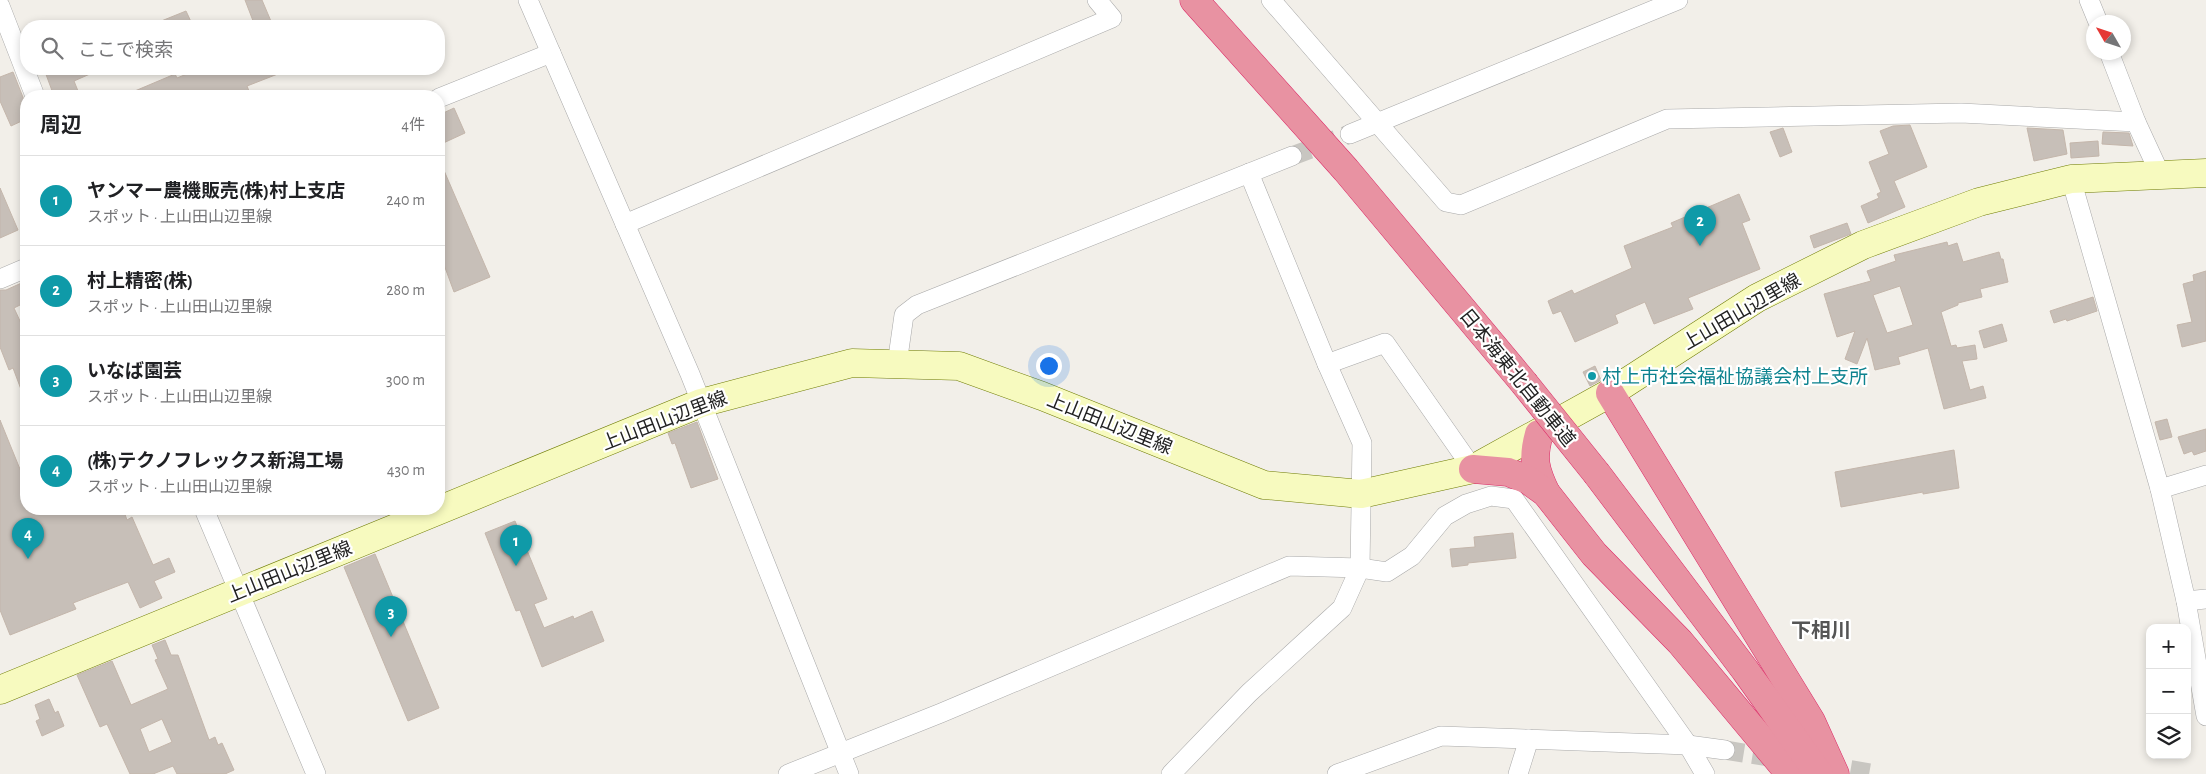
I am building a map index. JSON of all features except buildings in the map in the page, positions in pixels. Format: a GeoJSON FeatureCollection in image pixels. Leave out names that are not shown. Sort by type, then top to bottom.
{"type":"FeatureCollection","features":[{"type":"Feature","properties":{"kind":"highway","name":"日本海東北自動車道"},"geometry":{"type":"LineString","coordinates":[[1194,0],[1346,170],[1524,383],[1597,474],[1745,670],[1819,774]]}},
{"type":"Feature","properties":{"kind":"highway"},"geometry":{"type":"LineString","coordinates":[[1610,393],[1811,721],[1835,774]]}},
{"type":"Feature","properties":{"kind":"highway"},"geometry":{"type":"LineString","coordinates":[[1539,434],[1534,450],[1536,471],[1546,493],[1594,554],[1680,642],[1790,774]]}},
{"type":"Feature","properties":{"kind":"highway"},"geometry":{"type":"LineString","coordinates":[[1474,469],[1508,472],[1528,480],[1546,493]]}},
{"type":"Feature","properties":{"kind":"main road","name":"上山田山辺里線"},"geometry":{"type":"LineString","coordinates":[[445,508],[701,403],[852,363],[959,366],[1042,396],[1264,485],[1361,494],[1474,469],[1610,393],[1757,298],[1863,245],[1979,202],[2071,179],[2206,173]]}},
{"type":"Feature","properties":{"kind":"main road","name":"上山田山辺里線"},"geometry":{"type":"LineString","coordinates":[[0,690],[427,515]]}},
{"type":"Feature","properties":{"kind":"street"},"geometry":{"type":"LineString","coordinates":[[528,0],[701,403],[849,774]]}},
{"type":"Feature","properties":{"kind":"street"},"geometry":{"type":"LineString","coordinates":[[625,224],[1112,18],[1097,0]]}},
{"type":"Feature","properties":{"kind":"street"},"geometry":{"type":"LineString","coordinates":[[1272,0],[1446,202],[1461,205],[1667,119],[1961,113],[2136,122]]}},
{"type":"Feature","properties":{"kind":"street"},"geometry":{"type":"LineString","coordinates":[[1350,134],[1678,0]]}},
{"type":"Feature","properties":{"kind":"street"},"geometry":{"type":"LineString","coordinates":[[2089,0],[2095,15]]}},
{"type":"Feature","properties":{"kind":"street"},"geometry":{"type":"LineString","coordinates":[[1,10],[20,58]]}},
{"type":"Feature","properties":{"kind":"street"},"geometry":{"type":"LineString","coordinates":[[445,96],[551,52]]}},
{"type":"Feature","properties":{"kind":"street"},"geometry":{"type":"LineString","coordinates":[[2112,60],[2136,122],[2160,174]]}},
{"type":"Feature","properties":{"kind":"street"},"geometry":{"type":"LineString","coordinates":[[27,75],[33,90]]}},
{"type":"Feature","properties":{"kind":"street"},"geometry":{"type":"LineString","coordinates":[[897,364],[904,315],[917,305],[1292,156]]}},
{"type":"Feature","properties":{"kind":"street"},"geometry":{"type":"LineString","coordinates":[[1171,774],[1249,693],[1342,608],[1360,568],[1362,442],[1327,364],[1250,173]]}},
{"type":"Feature","properties":{"kind":"street"},"geometry":{"type":"LineString","coordinates":[[2071,179],[2160,489],[2186,602],[2206,716]]}},
{"type":"Feature","properties":{"kind":"street"},"geometry":{"type":"LineString","coordinates":[[0,279],[20,271]]}},
{"type":"Feature","properties":{"kind":"street"},"geometry":{"type":"LineString","coordinates":[[1327,364],[1385,343],[1474,469]]}},
{"type":"Feature","properties":{"kind":"street"},"geometry":{"type":"LineString","coordinates":[[2160,489],[2206,475]]}},
{"type":"Feature","properties":{"kind":"street"},"geometry":{"type":"LineString","coordinates":[[788,774],[941,713],[1289,566],[1360,568],[1387,572],[1412,556],[1445,516],[1466,504],[1491,496],[1514,499],[1688,745],[1705,774]]}},
{"type":"Feature","properties":{"kind":"street"},"geometry":{"type":"LineString","coordinates":[[207,515],[316,774]]}},
{"type":"Feature","properties":{"kind":"street"},"geometry":{"type":"LineString","coordinates":[[2186,602],[2206,599]]}},
{"type":"Feature","properties":{"kind":"street"},"geometry":{"type":"LineString","coordinates":[[1337,774],[1378,766],[1441,736],[1688,745],[1726,750]]}},
{"type":"Feature","properties":{"kind":"street"},"geometry":{"type":"LineString","coordinates":[[1518,774],[1528,739]]}},
{"type":"Feature","properties":{"kind":"tunnel"},"geometry":{"type":"LineString","coordinates":[[1292,156],[1350,134]]}},
{"type":"Feature","properties":{"kind":"tunnel"},"geometry":{"type":"LineString","coordinates":[[1725,750],[1781,759]]}},
{"type":"Feature","properties":{"kind":"tunnel"},"geometry":{"type":"LineString","coordinates":[[1823,765],[1876,774]]}},
{"type":"Feature","properties":{"kind":"place","name":"村上精密(株)"},"geometry":{"type":"Point","coordinates":[1700,246]}},
{"type":"Feature","properties":{"kind":"place","name":"村上市社会福祉協議会村上支所"},"geometry":{"type":"Point","coordinates":[1592,376]}},
{"type":"Feature","properties":{"kind":"place","name":"(株)テクノフレックス新潟工場"},"geometry":{"type":"Point","coordinates":[28,559]}},
{"type":"Feature","properties":{"kind":"place","name":"ヤンマー農機販売(株)村上支店"},"geometry":{"type":"Point","coordinates":[516,566]}},
{"type":"Feature","properties":{"kind":"place","name":"いなば園芸"},"geometry":{"type":"Point","coordinates":[391,637]}},
{"type":"Feature","properties":{"kind":"district","name":"下相川"},"geometry":{"type":"Point","coordinates":[1821,630]}}]}
